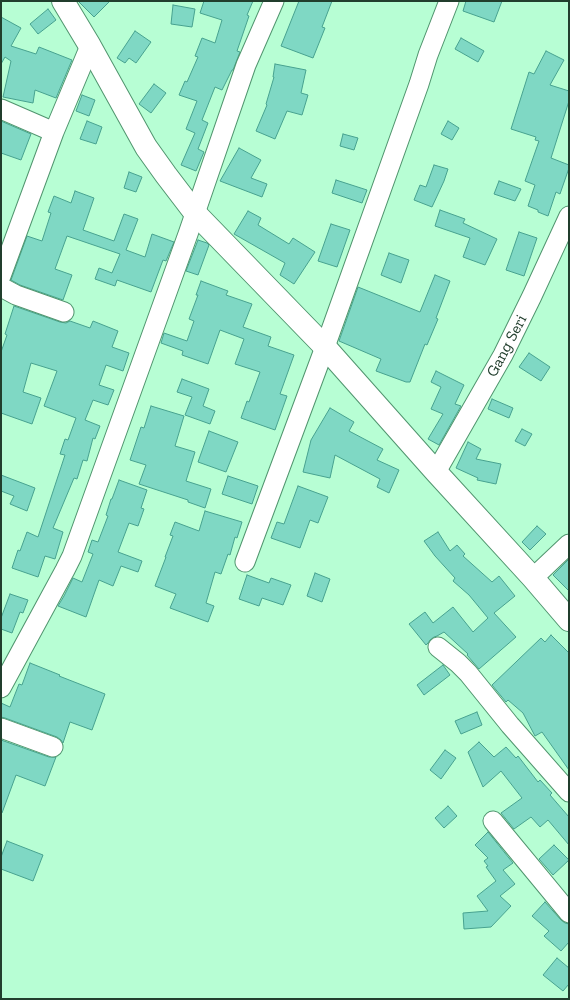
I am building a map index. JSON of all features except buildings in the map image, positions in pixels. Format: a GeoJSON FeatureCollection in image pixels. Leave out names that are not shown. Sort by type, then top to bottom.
{"type":"FeatureCollection","features":[{"type":"Feature","properties":{"kind":"main road"},"geometry":{"type":"LineString","coordinates":[[63,1],[90,46],[146,147],[195,213],[325,347],[569,620]]}},
{"type":"Feature","properties":{"kind":"street"},"geometry":{"type":"LineString","coordinates":[[1,688],[72,556],[195,213],[246,65],[274,1]]}},
{"type":"Feature","properties":{"kind":"street"},"geometry":{"type":"LineString","coordinates":[[245,562],[325,347],[417,91],[428,55],[450,1]]}},
{"type":"Feature","properties":{"kind":"street"},"geometry":{"type":"LineString","coordinates":[[1,276],[6,244],[32,194],[54,132],[90,46]]}},
{"type":"Feature","properties":{"kind":"street"},"geometry":{"type":"LineString","coordinates":[[1,109],[54,132]]}},
{"type":"Feature","properties":{"kind":"street","name":"Gang Seri"},"geometry":{"type":"LineString","coordinates":[[436,472],[503,355],[569,216]]}},
{"type":"Feature","properties":{"kind":"street"},"geometry":{"type":"LineString","coordinates":[[1,288],[16,295],[64,312]]}},
{"type":"Feature","properties":{"kind":"street"},"geometry":{"type":"LineString","coordinates":[[533,578],[569,544]]}},
{"type":"Feature","properties":{"kind":"street"},"geometry":{"type":"LineString","coordinates":[[438,646],[468,673],[510,725],[569,792]]}},
{"type":"Feature","properties":{"kind":"street"},"geometry":{"type":"LineString","coordinates":[[1,728],[53,747]]}},
{"type":"Feature","properties":{"kind":"street"},"geometry":{"type":"LineString","coordinates":[[493,821],[569,913]]}}]}
